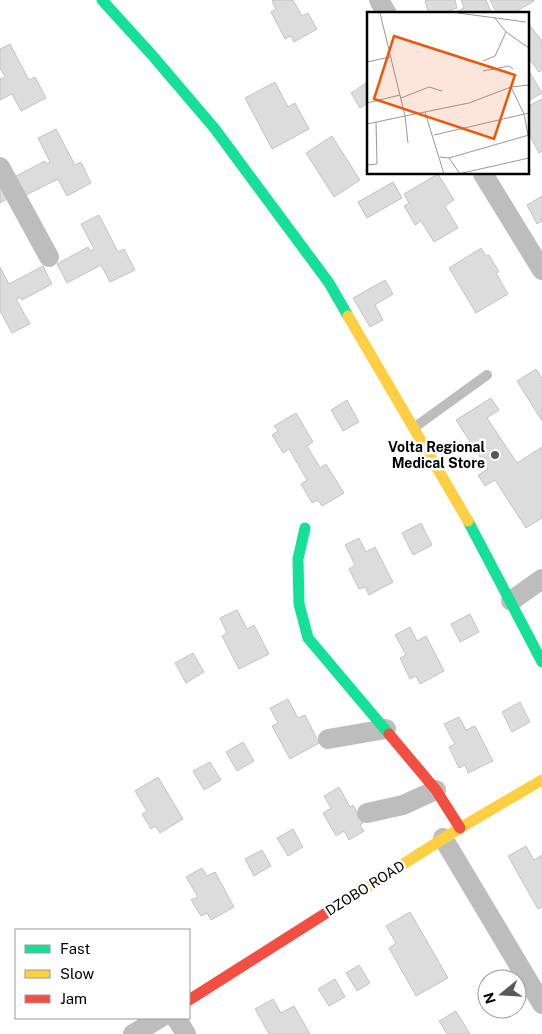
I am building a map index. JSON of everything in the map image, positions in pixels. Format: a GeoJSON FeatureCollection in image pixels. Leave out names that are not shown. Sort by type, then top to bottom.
{"type":"FeatureCollection","features":[{"type":"Feature","properties":{"kind":"street"},"geometry":{"type":"LineString","coordinates":[[102,0],[215,129],[329,282],[479,539],[542,662]]}},
{"type":"Feature","properties":{"kind":"street"},"geometry":{"type":"LineString","coordinates":[[379,0],[386,12]]}},
{"type":"Feature","properties":{"kind":"street"},"geometry":{"type":"LineString","coordinates":[[0,167],[48,257]]}},
{"type":"Feature","properties":{"kind":"street"},"geometry":{"type":"LineString","coordinates":[[484,175],[542,270]]}},
{"type":"Feature","properties":{"kind":"street"},"geometry":{"type":"LineString","coordinates":[[305,528],[298,559],[299,604],[308,638],[436,790],[452,833],[542,1004]]}},
{"type":"Feature","properties":{"kind":"street"},"geometry":{"type":"LineString","coordinates":[[511,601],[542,579]]}},
{"type":"Feature","properties":{"kind":"street"},"geometry":{"type":"LineString","coordinates":[[328,739],[386,729]]}},
{"type":"Feature","properties":{"kind":"street","name":"DZOBO ROAD"},"geometry":{"type":"LineString","coordinates":[[190,999],[452,833],[542,780]]}},
{"type":"Feature","properties":{"kind":"street"},"geometry":{"type":"LineString","coordinates":[[367,813],[403,805],[436,790]]}},
{"type":"Feature","properties":{"kind":"street"},"geometry":{"type":"LineString","coordinates":[[133,1034],[158,1019]]}},
{"type":"Feature","properties":{"kind":"street"},"geometry":{"type":"LineString","coordinates":[[177,1019],[186,1034]]}},
{"type":"Feature","properties":{"kind":"lane"},"geometry":{"type":"LineString","coordinates":[[413,428],[487,375]]}},
{"type":"Feature","properties":{"kind":"building"},"geometry":{"type":"Polygon","coordinates":[[[293,0],[302,16],[308,13],[317,29],[294,42],[291,36],[285,39],[271,12],[276,9],[272,1],[293,0]]]}},
{"type":"Feature","properties":{"kind":"building"},"geometry":{"type":"Polygon","coordinates":[[[455,0],[457,8],[445,12],[428,12],[425,1],[455,0]]]}},
{"type":"Feature","properties":{"kind":"building"},"geometry":{"type":"Polygon","coordinates":[[[461,0],[486,0],[491,12],[458,11],[464,8],[461,0]]]}},
{"type":"Feature","properties":{"kind":"building"},"geometry":{"type":"Polygon","coordinates":[[[490,0],[534,0],[515,12],[496,12],[490,0]]]}},
{"type":"Feature","properties":{"kind":"building"},"geometry":{"type":"Polygon","coordinates":[[[530,26],[542,41],[542,70],[539,72],[530,60],[530,26]]]}},
{"type":"Feature","properties":{"kind":"building"},"geometry":{"type":"Polygon","coordinates":[[[10,44],[29,80],[35,77],[46,98],[21,111],[12,94],[0,100],[0,78],[5,77],[0,68],[0,49],[10,44]]]}},
{"type":"Feature","properties":{"kind":"building"},"geometry":{"type":"Polygon","coordinates":[[[530,72],[542,93],[530,100],[530,72]]]}},
{"type":"Feature","properties":{"kind":"building"},"geometry":{"type":"Polygon","coordinates":[[[275,82],[288,107],[295,103],[309,129],[272,149],[245,98],[275,82]]]}},
{"type":"Feature","properties":{"kind":"building"},"geometry":{"type":"Polygon","coordinates":[[[367,83],[367,104],[360,108],[351,93],[367,83]]]}},
{"type":"Feature","properties":{"kind":"building"},"geometry":{"type":"Polygon","coordinates":[[[542,99],[542,151],[539,153],[530,136],[530,105],[542,99]]]}},
{"type":"Feature","properties":{"kind":"building"},"geometry":{"type":"Polygon","coordinates":[[[56,129],[75,165],[81,162],[91,183],[67,196],[58,179],[24,196],[14,177],[45,161],[46,164],[50,162],[38,138],[56,129]]]}},
{"type":"Feature","properties":{"kind":"building"},"geometry":{"type":"Polygon","coordinates":[[[332,136],[360,180],[334,197],[306,153],[332,136]]]}},
{"type":"Feature","properties":{"kind":"building"},"geometry":{"type":"Polygon","coordinates":[[[439,175],[454,200],[445,206],[458,228],[434,242],[421,221],[415,225],[404,206],[409,203],[404,194],[439,175]]]}},
{"type":"Feature","properties":{"kind":"building"},"geometry":{"type":"Polygon","coordinates":[[[393,182],[402,198],[367,218],[358,202],[393,182]]]}},
{"type":"Feature","properties":{"kind":"building"},"geometry":{"type":"Polygon","coordinates":[[[0,185],[7,199],[0,203],[0,185]]]}},
{"type":"Feature","properties":{"kind":"building"},"geometry":{"type":"Polygon","coordinates":[[[542,196],[542,221],[537,224],[527,205],[542,196]]]}},
{"type":"Feature","properties":{"kind":"building"},"geometry":{"type":"Polygon","coordinates":[[[99,215],[118,252],[124,249],[135,270],[110,282],[101,265],[67,283],[57,264],[88,247],[90,251],[94,249],[81,224],[99,215]]]}},
{"type":"Feature","properties":{"kind":"building"},"geometry":{"type":"Polygon","coordinates":[[[481,248],[486,256],[489,255],[499,272],[496,273],[508,294],[476,313],[449,268],[481,248]]]}},
{"type":"Feature","properties":{"kind":"building"},"geometry":{"type":"Polygon","coordinates":[[[43,266],[52,284],[22,300],[21,297],[16,299],[30,324],[12,333],[0,311],[0,267],[9,284],[43,266]]]}},
{"type":"Feature","properties":{"kind":"building"},"geometry":{"type":"Polygon","coordinates":[[[385,280],[393,294],[375,305],[383,320],[370,327],[353,298],[385,280]]]}},
{"type":"Feature","properties":{"kind":"building"},"geometry":{"type":"Polygon","coordinates":[[[536,369],[542,378],[542,421],[517,381],[536,369]]]}},
{"type":"Feature","properties":{"kind":"building","name":"Volta Regional Medical Store"},"geometry":{"type":"Polygon","coordinates":[[[491,398],[499,410],[487,418],[517,463],[542,447],[542,518],[526,528],[495,480],[485,486],[478,475],[488,469],[456,420],[491,398]]]}},
{"type":"Feature","properties":{"kind":"building"},"geometry":{"type":"Polygon","coordinates":[[[347,400],[359,422],[343,431],[331,410],[347,400]]]}},
{"type":"Feature","properties":{"kind":"building"},"geometry":{"type":"Polygon","coordinates":[[[296,413],[313,442],[307,446],[320,468],[326,464],[344,493],[322,506],[318,500],[312,503],[301,484],[307,480],[289,449],[283,453],[272,435],[278,431],[274,426],[296,413]]]}},
{"type":"Feature","properties":{"kind":"building"},"geometry":{"type":"Polygon","coordinates":[[[421,523],[432,545],[413,555],[402,533],[421,523]]]}},
{"type":"Feature","properties":{"kind":"building"},"geometry":{"type":"Polygon","coordinates":[[[359,538],[366,552],[375,547],[393,582],[369,595],[365,587],[359,589],[349,569],[355,565],[345,545],[359,538]]]}},
{"type":"Feature","properties":{"kind":"building"},"geometry":{"type":"Polygon","coordinates":[[[237,610],[247,629],[254,625],[269,654],[239,669],[222,636],[227,633],[220,618],[237,610]]]}},
{"type":"Feature","properties":{"kind":"building"},"geometry":{"type":"Polygon","coordinates":[[[470,614],[479,632],[460,642],[451,624],[470,614]]]}},
{"type":"Feature","properties":{"kind":"building"},"geometry":{"type":"Polygon","coordinates":[[[410,627],[417,641],[426,636],[444,671],[420,684],[416,676],[410,679],[400,658],[406,655],[395,635],[410,627]]]}},
{"type":"Feature","properties":{"kind":"building"},"geometry":{"type":"Polygon","coordinates":[[[193,653],[204,672],[186,683],[175,663],[193,653]]]}},
{"type":"Feature","properties":{"kind":"building"},"geometry":{"type":"Polygon","coordinates":[[[288,699],[298,718],[305,715],[319,743],[290,759],[272,726],[278,723],[270,708],[288,699]]]}},
{"type":"Feature","properties":{"kind":"building"},"geometry":{"type":"Polygon","coordinates":[[[520,702],[530,722],[512,732],[502,712],[520,702]]]}},
{"type":"Feature","properties":{"kind":"building"},"geometry":{"type":"Polygon","coordinates":[[[459,717],[466,730],[475,726],[493,761],[468,773],[465,765],[459,768],[449,747],[455,744],[444,724],[459,717]]]}},
{"type":"Feature","properties":{"kind":"building"},"geometry":{"type":"Polygon","coordinates":[[[243,742],[254,761],[237,771],[226,752],[243,742]]]}},
{"type":"Feature","properties":{"kind":"building"},"geometry":{"type":"Polygon","coordinates":[[[210,762],[221,780],[204,790],[193,771],[210,762]]]}},
{"type":"Feature","properties":{"kind":"building"},"geometry":{"type":"Polygon","coordinates":[[[158,777],[183,819],[160,833],[155,826],[151,829],[142,814],[147,811],[135,791],[158,777]]]}},
{"type":"Feature","properties":{"kind":"building"},"geometry":{"type":"Polygon","coordinates":[[[339,787],[350,807],[353,805],[363,823],[360,825],[364,831],[349,840],[344,831],[336,836],[323,813],[331,808],[324,796],[339,787]]]}},
{"type":"Feature","properties":{"kind":"building"},"geometry":{"type":"Polygon","coordinates":[[[293,829],[303,847],[288,856],[277,838],[293,829]]]}},
{"type":"Feature","properties":{"kind":"building"},"geometry":{"type":"Polygon","coordinates":[[[526,846],[534,860],[542,855],[542,907],[538,909],[508,856],[526,846]]]}},
{"type":"Feature","properties":{"kind":"building"},"geometry":{"type":"Polygon","coordinates":[[[262,850],[271,866],[254,876],[245,859],[262,850]]]}},
{"type":"Feature","properties":{"kind":"building"},"geometry":{"type":"Polygon","coordinates":[[[202,868],[207,876],[215,872],[234,907],[211,920],[207,913],[201,916],[191,900],[198,897],[186,877],[202,868]]]}},
{"type":"Feature","properties":{"kind":"building"},"geometry":{"type":"Polygon","coordinates":[[[410,912],[448,978],[416,996],[389,948],[396,943],[386,926],[410,912]]]}},
{"type":"Feature","properties":{"kind":"building"},"geometry":{"type":"Polygon","coordinates":[[[359,965],[370,983],[357,991],[346,973],[359,965]]]}},
{"type":"Feature","properties":{"kind":"building"},"geometry":{"type":"Polygon","coordinates":[[[335,979],[345,997],[329,1006],[318,989],[335,979]]]}},
{"type":"Feature","properties":{"kind":"building"},"geometry":{"type":"Polygon","coordinates":[[[273,999],[281,1013],[294,1006],[310,1034],[269,1034],[255,1009],[273,999]]]}},
{"type":"Feature","properties":{"kind":"building"},"geometry":{"type":"Polygon","coordinates":[[[456,1011],[470,1034],[447,1034],[439,1021],[456,1011]]]}},
{"type":"Feature","properties":{"kind":"traffic: fast"},"geometry":{"type":"LineString","coordinates":[[102,0],[215,129],[329,283],[348,316]]}},
{"type":"Feature","properties":{"kind":"traffic: fast"},"geometry":{"type":"LineString","coordinates":[[468,521],[542,662]]}},
{"type":"Feature","properties":{"kind":"traffic: fast"},"geometry":{"type":"LineString","coordinates":[[305,528],[298,559],[299,604],[308,638],[389,734]]}},
{"type":"Feature","properties":{"kind":"traffic: slow"},"geometry":{"type":"LineString","coordinates":[[348,316],[468,521]]}},
{"type":"Feature","properties":{"kind":"traffic: slow"},"geometry":{"type":"LineString","coordinates":[[356,894],[460,828],[542,780]]}},
{"type":"Feature","properties":{"kind":"traffic: jam"},"geometry":{"type":"LineString","coordinates":[[389,734],[436,790],[460,828]]}},
{"type":"Feature","properties":{"kind":"traffic: jam"},"geometry":{"type":"LineString","coordinates":[[190,999],[356,894]]}},
{"type":"Feature","properties":{"kind":"place","name":"Volta Regional Medical Store"},"geometry":{"type":"Point","coordinates":[495,455]}}]}
